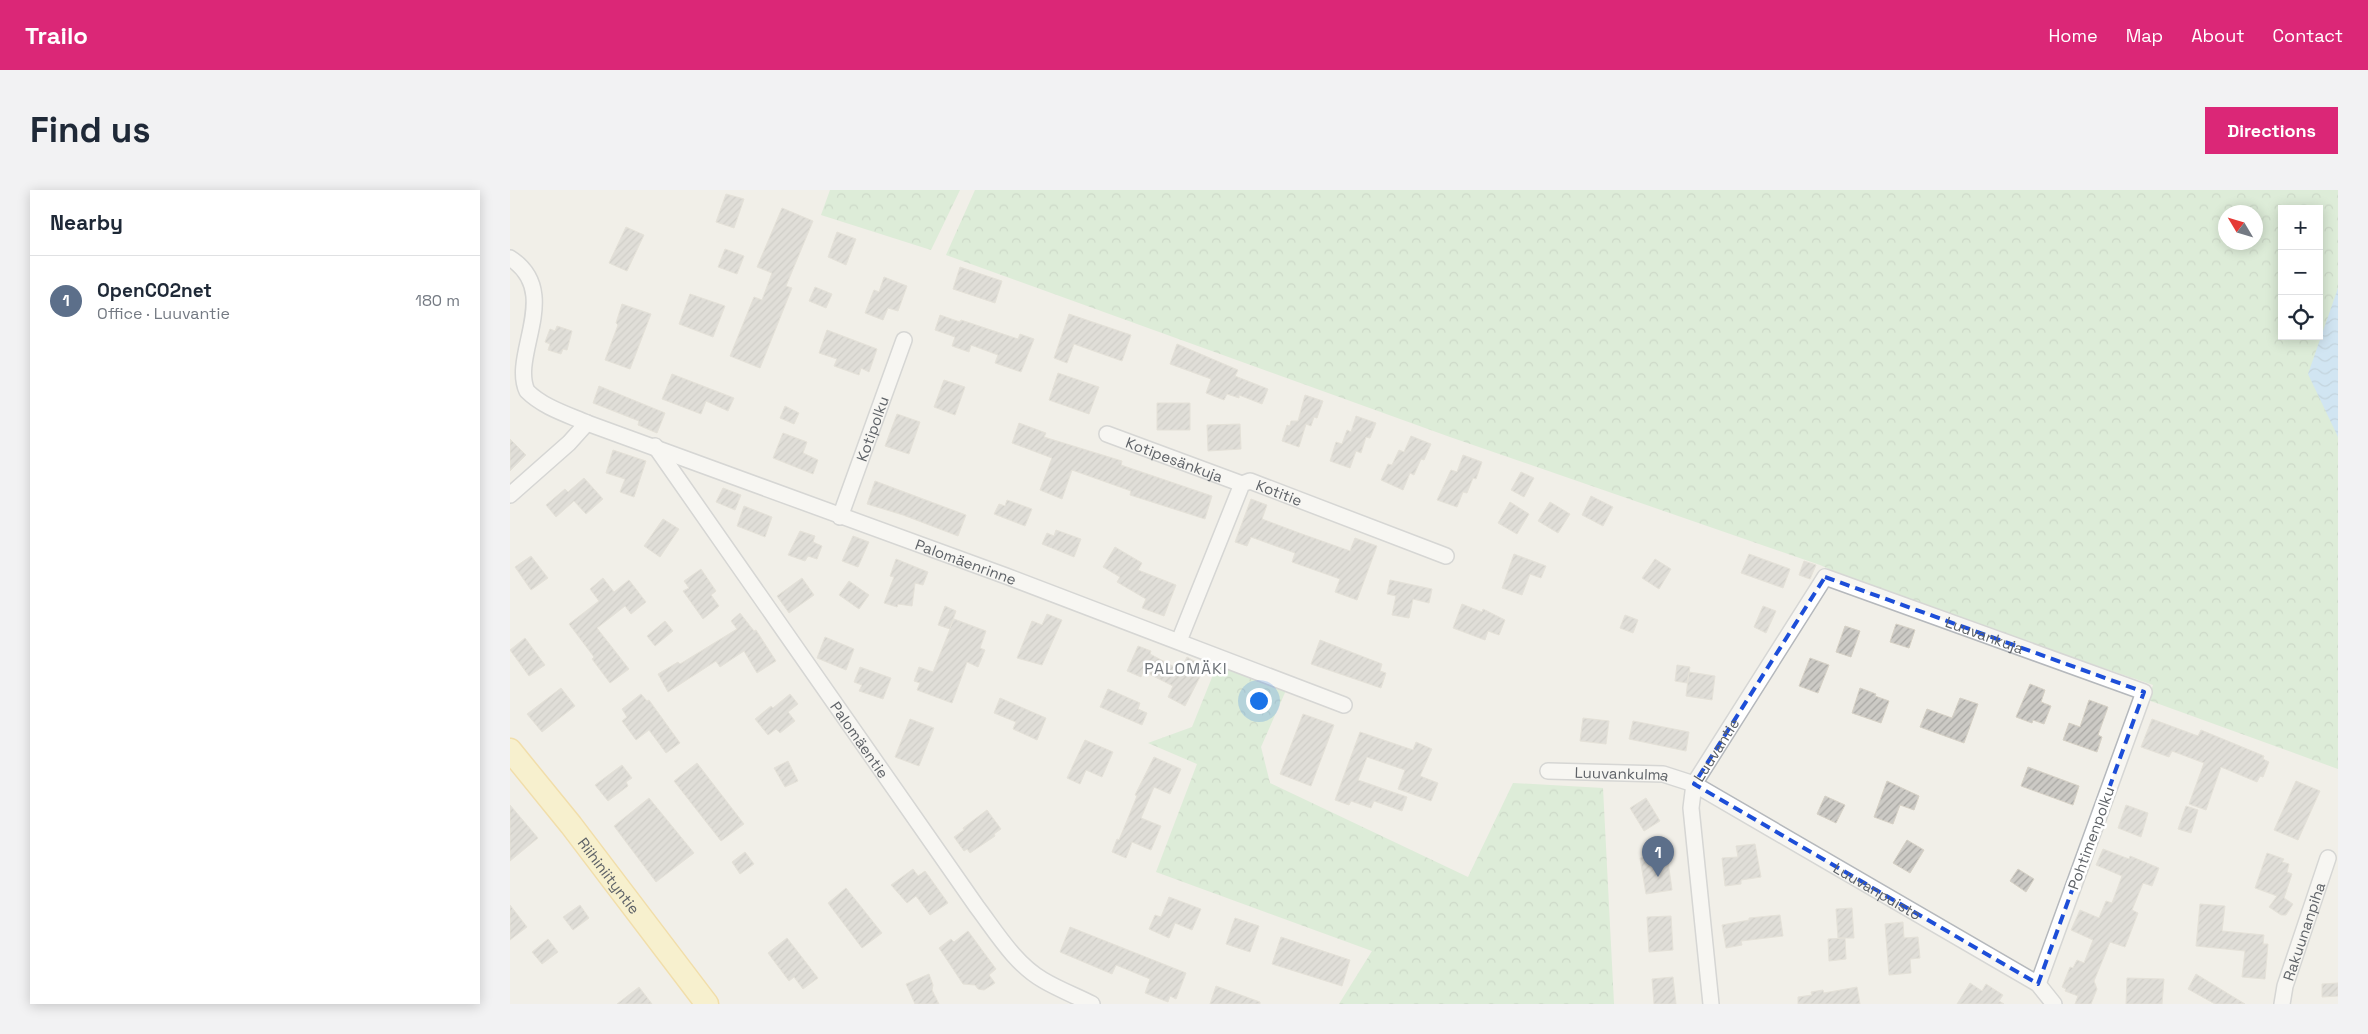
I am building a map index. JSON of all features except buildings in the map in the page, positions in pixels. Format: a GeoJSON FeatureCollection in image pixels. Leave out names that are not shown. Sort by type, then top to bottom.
{"type":"FeatureCollection","features":[{"type":"Feature","properties":{"kind":"main road","name":"Riihiniityntie"},"geometry":{"type":"LineString","coordinates":[[510,750],[571,825],[707,1004]]}},
{"type":"Feature","properties":{"kind":"street","name":"Palomäenrinne"},"geometry":{"type":"LineString","coordinates":[[510,258],[524,270],[529,283],[530,300],[527,320],[516,350],[518,376],[525,390],[544,404],[587,423],[655,446],[840,517],[1179,641],[1344,705]]}},
{"type":"Feature","properties":{"kind":"street","name":"Kotipolku"},"geometry":{"type":"LineString","coordinates":[[840,517],[904,340]]}},
{"type":"Feature","properties":{"kind":"street"},"geometry":{"type":"LineString","coordinates":[[510,495],[569,443],[587,423]]}},
{"type":"Feature","properties":{"kind":"street","name":"Kotipesänkuja"},"geometry":{"type":"LineString","coordinates":[[1107,434],[1242,484]]}},
{"type":"Feature","properties":{"kind":"street","name":"Palomäentie"},"geometry":{"type":"LineString","coordinates":[[655,446],[977,908],[1015,955],[1032,972],[1042,980],[1092,1004]]}},
{"type":"Feature","properties":{"kind":"street","name":"Kotitie"},"geometry":{"type":"LineString","coordinates":[[1179,641],[1242,484],[1250,481],[1446,556]]}},
{"type":"Feature","properties":{"kind":"street","name":"Luuvankuja"},"geometry":{"type":"LineString","coordinates":[[1825,577],[2144,692]]}},
{"type":"Feature","properties":{"kind":"street","name":"Luuvantie"},"geometry":{"type":"LineString","coordinates":[[1711,1004],[1691,808],[1694,784],[1825,577]]}},
{"type":"Feature","properties":{"kind":"street","name":"Pohtimenpolku"},"geometry":{"type":"LineString","coordinates":[[2038,984],[2144,692]]}},
{"type":"Feature","properties":{"kind":"street","name":"Luuvankulma"},"geometry":{"type":"LineString","coordinates":[[1548,771],[1663,774],[1694,784]]}},
{"type":"Feature","properties":{"kind":"street","name":"Luuvanpuisto"},"geometry":{"type":"LineString","coordinates":[[1694,784],[2038,984],[2054,1004]]}},
{"type":"Feature","properties":{"kind":"street","name":"Rakuunanpiha"},"geometry":{"type":"LineString","coordinates":[[2282,1004],[2285,986],[2328,858]]}},
{"type":"Feature","properties":{"kind":"highlighted area"},"geometry":{"type":"Polygon","coordinates":[[[1825,577],[2144,692],[2038,984],[1694,784],[1825,577]]]}},
{"type":"Feature","properties":{"kind":"green space"},"geometry":{"type":"Polygon","coordinates":[[[830,190],[960,190],[931,250],[821,215],[830,190]]]}},
{"type":"Feature","properties":{"kind":"green space"},"geometry":{"type":"Polygon","coordinates":[[[975,190],[2338,190],[2338,769],[2148,700],[2153,685],[1879,591],[1820,565],[1450,437],[946,255],[975,190]]]}},
{"type":"Feature","properties":{"kind":"green space"},"geometry":{"type":"Polygon","coordinates":[[[1217,665],[1287,688],[1261,747],[1270,783],[1468,877],[1513,783],[1603,788],[1614,1004],[1339,1004],[1372,951],[1156,872],[1197,764],[1148,743],[1192,727],[1217,665]]]}},
{"type":"Feature","properties":{"kind":"water"},"geometry":{"type":"Polygon","coordinates":[[[2338,288],[2338,437],[2308,374],[2320,340],[2323,340],[2323,331],[2338,288]]]}},
{"type":"Feature","properties":{"kind":"place","name":"OpenCO2net"},"geometry":{"type":"Point","coordinates":[1658,877]}},
{"type":"Feature","properties":{"kind":"district","name":"PALOMÄKI"},"geometry":{"type":"Point","coordinates":[1186,668]}}]}
